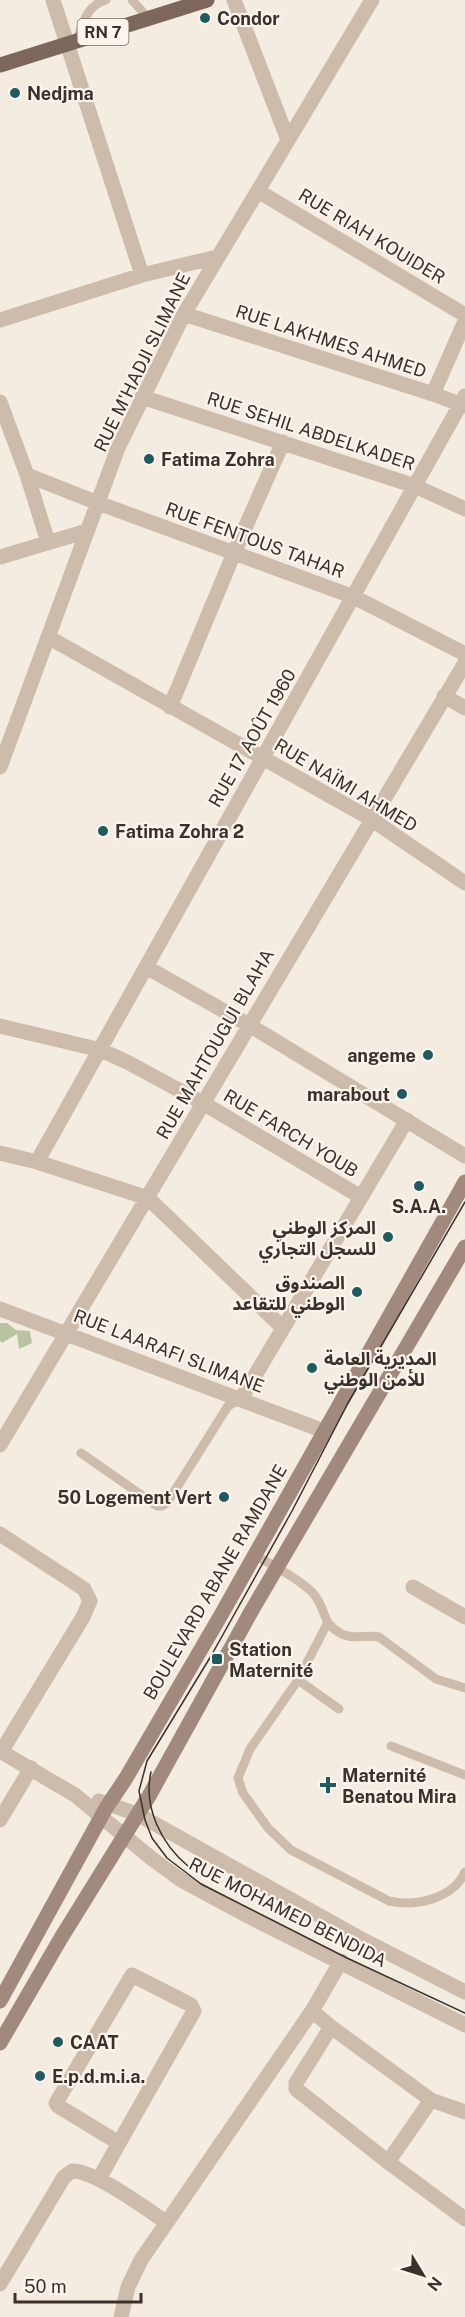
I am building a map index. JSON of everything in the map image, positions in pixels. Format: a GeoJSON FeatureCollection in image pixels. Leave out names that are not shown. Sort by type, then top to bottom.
{"type":"FeatureCollection","features":[{"type":"Feature","properties":{"kind":"main road","name":"RN 7"},"geometry":{"type":"LineString","coordinates":[[0,65],[207,0]]}},
{"type":"Feature","properties":{"kind":"main road","name":"BOULEVARD ABANE RAMDANE"},"geometry":{"type":"LineString","coordinates":[[0,2001],[105,1811],[254,1555],[465,1182]]}},
{"type":"Feature","properties":{"kind":"main road"},"geometry":{"type":"LineString","coordinates":[[0,2043],[137,1814],[465,1247]]}},
{"type":"Feature","properties":{"kind":"street"},"geometry":{"type":"LineString","coordinates":[[53,0],[72,42],[142,275]]}},
{"type":"Feature","properties":{"kind":"street"},"geometry":{"type":"LineString","coordinates":[[234,0],[288,140]]}},
{"type":"Feature","properties":{"kind":"street","name":"RUE M'HADJI SLIMANE"},"geometry":{"type":"LineString","coordinates":[[0,767],[118,448],[142,397],[184,314],[217,257],[372,0]]}},
{"type":"Feature","properties":{"kind":"street","name":"RUE RIAH KOUIDER"},"geometry":{"type":"LineString","coordinates":[[258,191],[465,315]]}},
{"type":"Feature","properties":{"kind":"street"},"geometry":{"type":"LineString","coordinates":[[0,320],[142,275],[217,257]]}},
{"type":"Feature","properties":{"kind":"street","name":"RUE LAKHMES AHMED"},"geometry":{"type":"LineString","coordinates":[[184,314],[463,402]]}},
{"type":"Feature","properties":{"kind":"street"},"geometry":{"type":"LineString","coordinates":[[433,394],[465,321]]}},
{"type":"Feature","properties":{"kind":"street","name":"RUE SEHIL ABDELKADER"},"geometry":{"type":"LineString","coordinates":[[142,397],[415,486],[465,509]]}},
{"type":"Feature","properties":{"kind":"street"},"geometry":{"type":"LineString","coordinates":[[0,402],[27,475],[48,542]]}},
{"type":"Feature","properties":{"kind":"street","name":"RUE 17 AOÛT 1960"},"geometry":{"type":"LineString","coordinates":[[38,1162],[262,757],[463,402]]}},
{"type":"Feature","properties":{"kind":"street"},"geometry":{"type":"LineString","coordinates":[[170,707],[283,442]]}},
{"type":"Feature","properties":{"kind":"street","name":"RUE FENTOUS TAHAR"},"geometry":{"type":"LineString","coordinates":[[27,475],[354,597],[465,654]]}},
{"type":"Feature","properties":{"kind":"street"},"geometry":{"type":"LineString","coordinates":[[0,557],[87,531]]}},
{"type":"Feature","properties":{"kind":"street","name":"RUE NAÏMI AHMED"},"geometry":{"type":"LineString","coordinates":[[48,638],[371,819],[465,883]]}},
{"type":"Feature","properties":{"kind":"street","name":"RUE MAHTOUGUI BLAHA"},"geometry":{"type":"LineString","coordinates":[[0,1445],[465,663]]}},
{"type":"Feature","properties":{"kind":"street"},"geometry":{"type":"LineString","coordinates":[[444,696],[465,708]]}},
{"type":"Feature","properties":{"kind":"street"},"geometry":{"type":"LineString","coordinates":[[146,967],[249,1025],[465,1156]]}},
{"type":"Feature","properties":{"kind":"street","name":"RUE FARCH YOUB"},"geometry":{"type":"LineString","coordinates":[[0,1026],[101,1050],[203,1103],[361,1197]]}},
{"type":"Feature","properties":{"kind":"street"},"geometry":{"type":"LineString","coordinates":[[241,1399],[407,1120]]}},
{"type":"Feature","properties":{"kind":"street"},"geometry":{"type":"LineString","coordinates":[[0,1153],[38,1162],[148,1198],[283,1328]]}},
{"type":"Feature","properties":{"kind":"street","name":"RUE LAARAFI SLIMANE"},"geometry":{"type":"LineString","coordinates":[[0,1310],[324,1431]]}},
{"type":"Feature","properties":{"kind":"street"},"geometry":{"type":"LineString","coordinates":[[0,1534],[84,1589],[90,1601],[83,1617],[0,1751],[105,1811],[137,1814],[365,1941],[465,1992]]}},
{"type":"Feature","properties":{"kind":"street"},"geometry":{"type":"LineString","coordinates":[[413,1587],[465,1617]]}},
{"type":"Feature","properties":{"kind":"street"},"geometry":{"type":"LineString","coordinates":[[0,1820],[31,1768]]}},
{"type":"Feature","properties":{"kind":"street","name":"RUE MOHAMED BENDIDA"},"geometry":{"type":"LineString","coordinates":[[105,1811],[124,1836],[181,1880],[465,2025]]}},
{"type":"Feature","properties":{"kind":"street"},"geometry":{"type":"LineString","coordinates":[[121,2317],[128,2287],[141,2260],[312,2011],[340,1961]]}},
{"type":"Feature","properties":{"kind":"street"},"geometry":{"type":"LineString","coordinates":[[99,2180],[194,2011],[191,2006],[134,1975],[130,1977],[56,2101],[58,2106],[119,2143]]}},
{"type":"Feature","properties":{"kind":"street"},"geometry":{"type":"LineString","coordinates":[[312,2011],[431,2100],[465,2112]]}},
{"type":"Feature","properties":{"kind":"street"},"geometry":{"type":"LineString","coordinates":[[331,2027],[296,2083],[296,2089],[465,2219]]}},
{"type":"Feature","properties":{"kind":"street"},"geometry":{"type":"LineString","coordinates":[[388,2162],[431,2100]]}},
{"type":"Feature","properties":{"kind":"street"},"geometry":{"type":"LineString","coordinates":[[0,2284],[67,2174],[75,2170],[99,2180],[166,2222]]}},
{"type":"Feature","properties":{"kind":"lane"},"geometry":{"type":"LineString","coordinates":[[72,42],[86,14],[96,2],[106,0]]}},
{"type":"Feature","properties":{"kind":"lane"},"geometry":{"type":"LineString","coordinates":[[132,0],[148,18]]}},
{"type":"Feature","properties":{"kind":"lane"},"geometry":{"type":"LineString","coordinates":[[81,1453],[157,1506],[162,1506],[167,1503],[228,1406],[241,1399]]}},
{"type":"Feature","properties":{"kind":"lane"},"geometry":{"type":"LineString","coordinates":[[254,1555],[278,1567],[313,1593],[318,1598],[327,1624],[349,1638],[370,1635],[379,1637],[436,1679],[465,1688]]}},
{"type":"Feature","properties":{"kind":"lane"},"geometry":{"type":"LineString","coordinates":[[327,1624],[298,1680],[250,1749],[238,1778],[243,1793],[268,1828],[291,1850],[389,1901],[402,1904],[437,1897],[455,1888],[465,1872]]}},
{"type":"Feature","properties":{"kind":"lane"},"geometry":{"type":"LineString","coordinates":[[298,1680],[339,1709]]}},
{"type":"Feature","properties":{"kind":"lane"},"geometry":{"type":"LineString","coordinates":[[391,1746],[465,1775]]}},
{"type":"Feature","properties":{"kind":"green space"},"geometry":{"type":"Polygon","coordinates":[[[0,1323],[7,1323],[16,1330],[30,1331],[32,1343],[19,1349],[17,1334],[2,1343],[0,1323]]]}},
{"type":"Feature","properties":{"kind":"tram line"},"geometry":{"type":"LineString","coordinates":[[465,1202],[348,1403],[292,1511],[211,1656],[147,1761],[139,1791],[145,1820],[152,1838],[167,1858],[201,1884],[347,1958],[465,2013]]}},
{"type":"Feature","properties":{"kind":"tram line"},"geometry":{"type":"LineString","coordinates":[[151,1772],[150,1798],[156,1824],[170,1847],[189,1867]]}},
{"type":"Feature","properties":{"kind":"place","name":"Condor"},"geometry":{"type":"Point","coordinates":[205,18]}},
{"type":"Feature","properties":{"kind":"place","name":"Nedjma"},"geometry":{"type":"Point","coordinates":[15,93]}},
{"type":"Feature","properties":{"kind":"place","name":"Fatima Zohra"},"geometry":{"type":"Point","coordinates":[149,459]}},
{"type":"Feature","properties":{"kind":"place","name":"Fatima Zohra 2"},"geometry":{"type":"Point","coordinates":[103,831]}},
{"type":"Feature","properties":{"kind":"place","name":"angeme"},"geometry":{"type":"Point","coordinates":[428,1055]}},
{"type":"Feature","properties":{"kind":"place","name":"marabout"},"geometry":{"type":"Point","coordinates":[402,1094]}},
{"type":"Feature","properties":{"kind":"place","name":"S.A.A."},"geometry":{"type":"Point","coordinates":[419,1186]}},
{"type":"Feature","properties":{"kind":"place","name":"المركز الوطني للسجل التجاري"},"geometry":{"type":"Point","coordinates":[388,1237]}},
{"type":"Feature","properties":{"kind":"place","name":"الصندوق الوطني للتقاعد"},"geometry":{"type":"Point","coordinates":[357,1292]}},
{"type":"Feature","properties":{"kind":"place","name":"المديرية العامة للأمن الوطني"},"geometry":{"type":"Point","coordinates":[312,1368]}},
{"type":"Feature","properties":{"kind":"place","name":"50 Logement Vert"},"geometry":{"type":"Point","coordinates":[224,1497]}},
{"type":"Feature","properties":{"kind":"place","name":"Station Maternité"},"geometry":{"type":"Point","coordinates":[217,1659]}},
{"type":"Feature","properties":{"kind":"place","name":"Maternité Benatou Mira"},"geometry":{"type":"Point","coordinates":[328,1785]}},
{"type":"Feature","properties":{"kind":"place","name":"CAAT"},"geometry":{"type":"Point","coordinates":[58,2042]}},
{"type":"Feature","properties":{"kind":"place","name":"E.p.d.m.i.a."},"geometry":{"type":"Point","coordinates":[40,2076]}}]}
